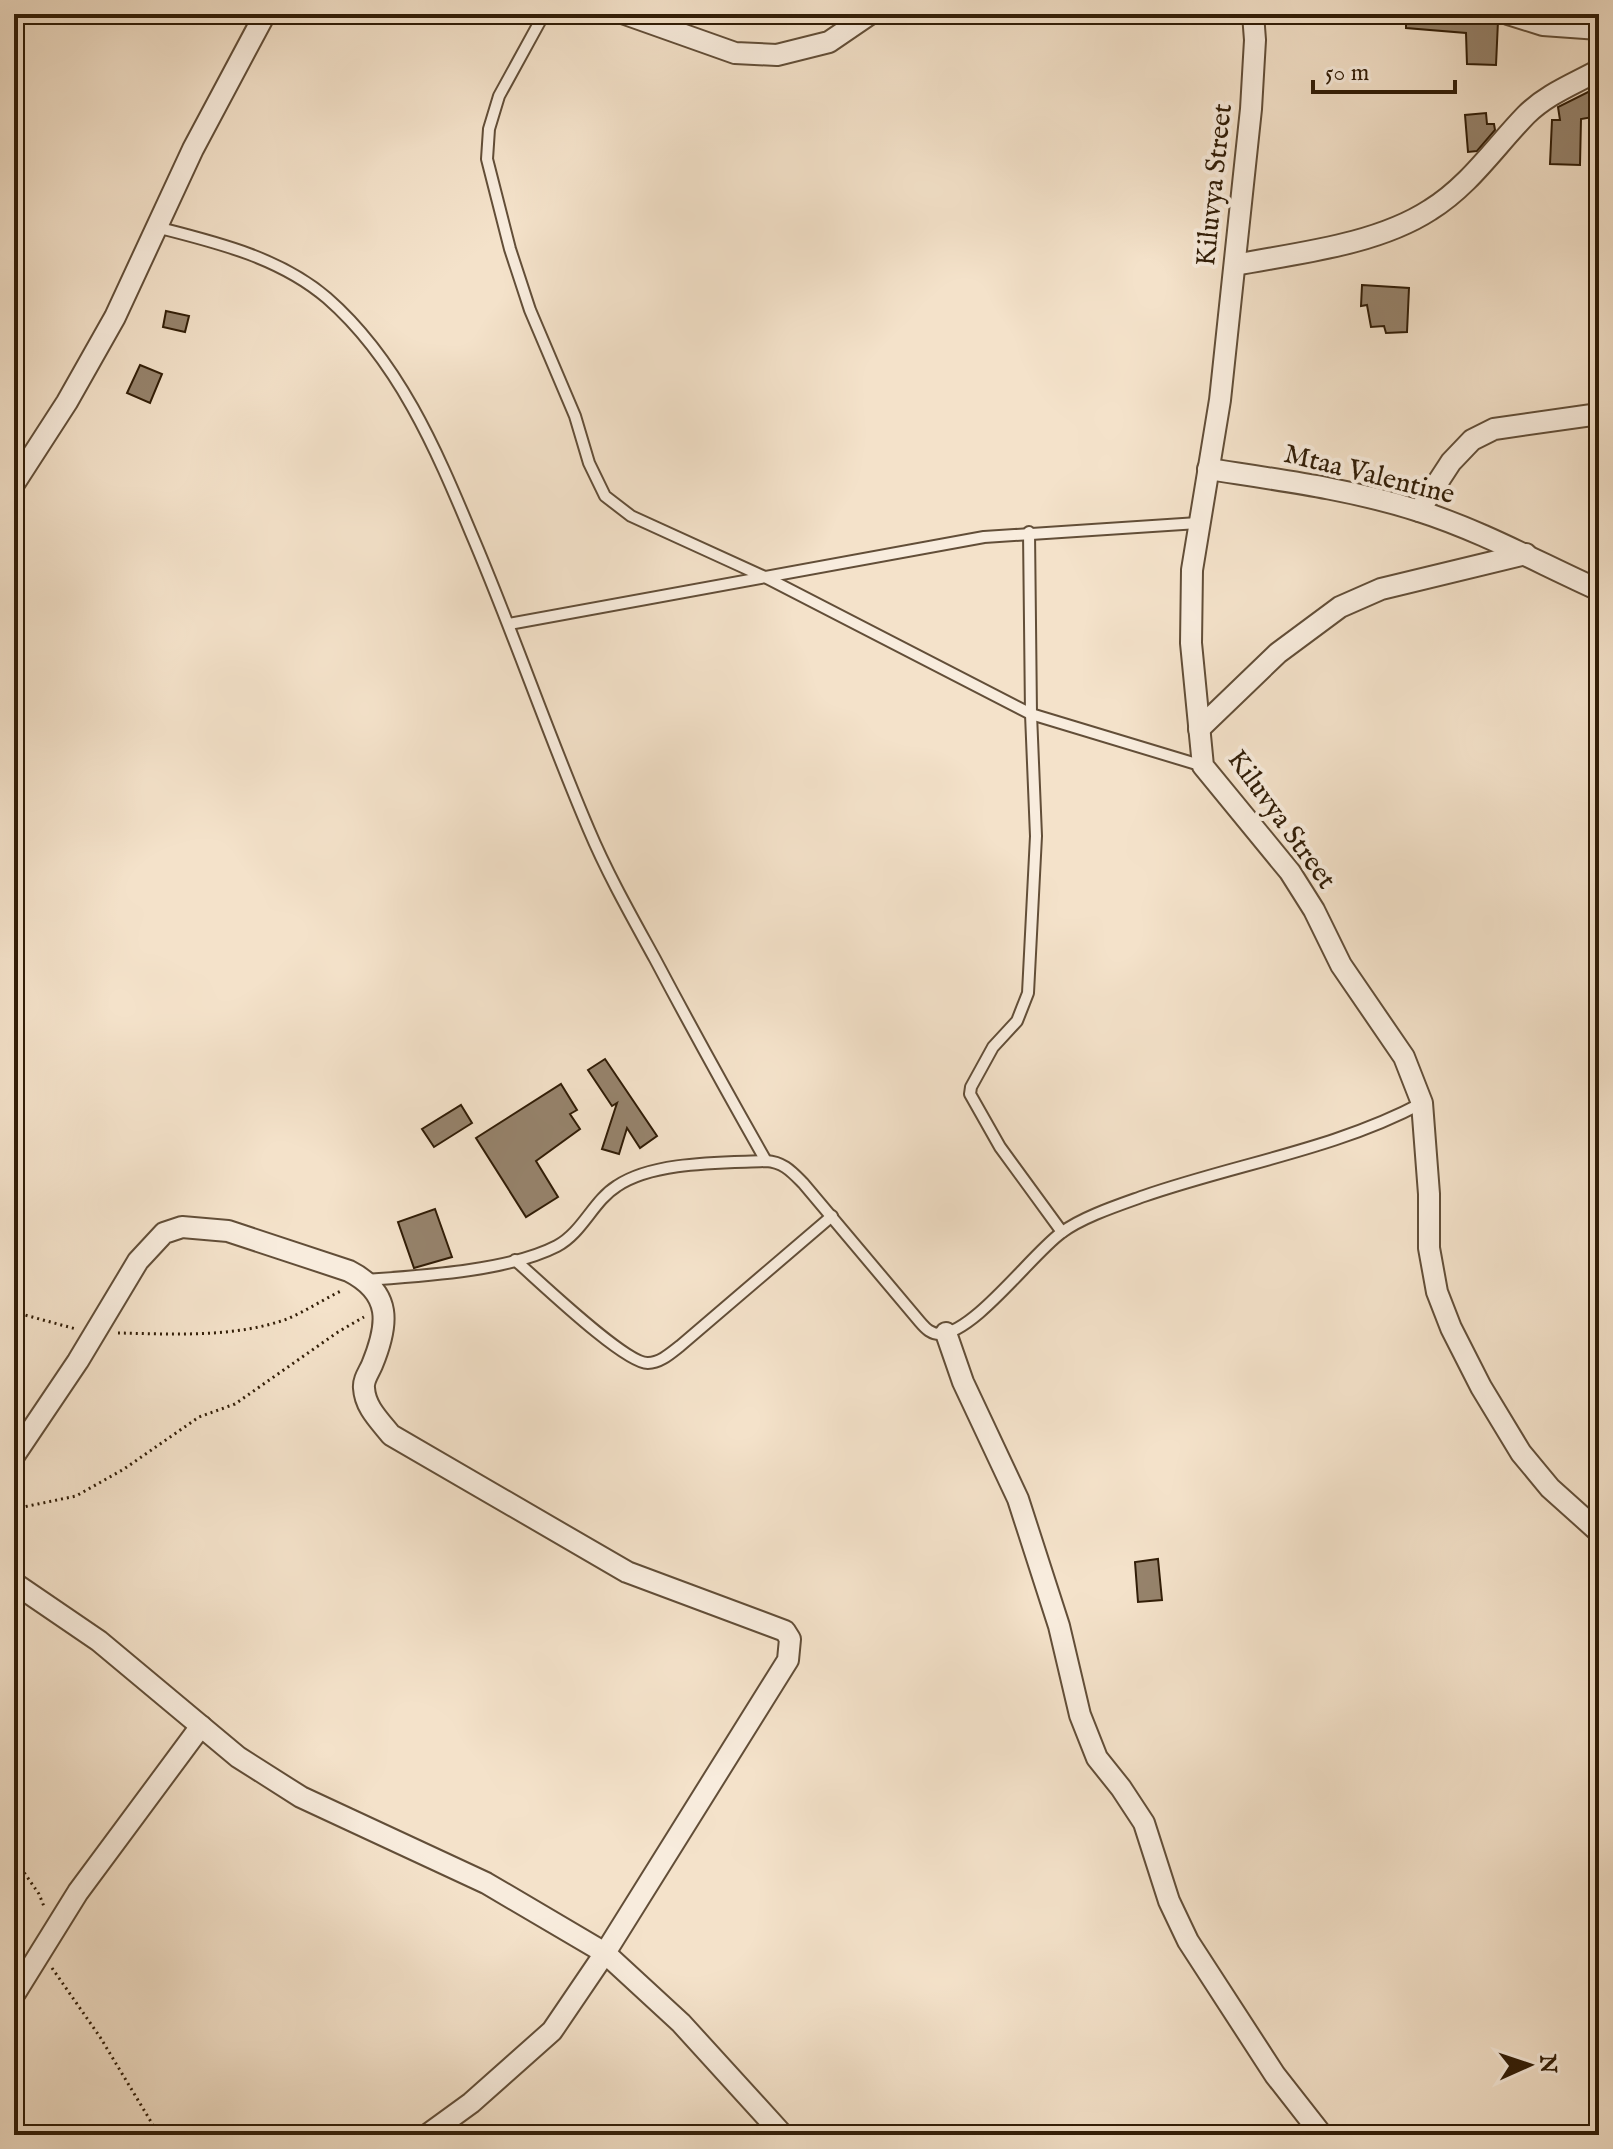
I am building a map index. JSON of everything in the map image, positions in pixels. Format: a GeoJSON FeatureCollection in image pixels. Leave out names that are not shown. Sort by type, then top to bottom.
{"type":"FeatureCollection","features":[{"type":"Feature","properties":{"kind":"street"},"geometry":{"type":"LineString","coordinates":[[14,484],[67,402],[115,317],[156,227],[265,14]]}},
{"type":"Feature","properties":{"kind":"street"},"geometry":{"type":"LineString","coordinates":[[625,14],[735,53],[777,55],[829,42],[870,14]]}},
{"type":"Feature","properties":{"kind":"street","name":"Kiluvya Street"},"geometry":{"type":"LineString","coordinates":[[1253,14],[1255,40],[1251,109],[1235,265],[1220,400],[1192,570],[1191,643],[1203,766],[1290,872],[1314,910],[1341,965],[1404,1057],[1422,1103],[1429,1248],[1437,1292],[1451,1328],[1481,1387],[1521,1453],[1550,1488],[1599,1532]]}},
{"type":"Feature","properties":{"kind":"street"},"geometry":{"type":"LineString","coordinates":[[1508,14],[1543,25],[1599,29]]}},
{"type":"Feature","properties":{"kind":"street"},"geometry":{"type":"LineString","coordinates":[[1235,265],[1350,242],[1428,212],[1459,189],[1527,114],[1549,96],[1599,70]]}},
{"type":"Feature","properties":{"kind":"street"},"geometry":{"type":"LineString","coordinates":[[1419,511],[1451,462],[1472,440],[1494,429],[1599,414]]}},
{"type":"Feature","properties":{"kind":"street","name":"Mtaa Valentine"},"geometry":{"type":"LineString","coordinates":[[1208,469],[1321,486],[1419,511],[1526,554],[1599,590]]}},
{"type":"Feature","properties":{"kind":"street"},"geometry":{"type":"LineString","coordinates":[[1199,729],[1278,653],[1340,607],[1381,589],[1526,554]]}},
{"type":"Feature","properties":{"kind":"street"},"geometry":{"type":"LineString","coordinates":[[14,1456],[94,1335],[138,1261],[164,1233],[182,1227],[228,1231],[349,1271],[366,1280],[384,1305],[383,1331],[363,1384],[368,1406],[391,1435],[627,1572],[785,1631],[790,1639],[788,1660],[605,1953],[552,2031],[471,2103],[427,2135]]}},
{"type":"Feature","properties":{"kind":"street"},"geometry":{"type":"LineString","coordinates":[[946,1333],[963,1382],[1018,1499],[1059,1626],[1080,1715],[1097,1758],[1144,1823],[1169,1901],[1188,1941],[1275,2075],[1322,2135]]}},
{"type":"Feature","properties":{"kind":"street"},"geometry":{"type":"LineString","coordinates":[[14,1583],[99,1641],[238,1757],[301,1797],[486,1883],[605,1953],[681,2023],[783,2135]]}},
{"type":"Feature","properties":{"kind":"street"},"geometry":{"type":"LineString","coordinates":[[14,1995],[78,1892],[201,1726]]}},
{"type":"Feature","properties":{"kind":"lane"},"geometry":{"type":"LineString","coordinates":[[544,14],[499,96],[489,129],[487,159],[530,310],[575,416],[589,463],[605,496],[631,516],[767,578],[1031,714],[1203,766]]}},
{"type":"Feature","properties":{"kind":"lane"},"geometry":{"type":"LineString","coordinates":[[156,227],[228,245],[283,269],[327,298],[368,342],[404,390],[432,444],[509,624],[590,834],[766,1161]]}},
{"type":"Feature","properties":{"kind":"lane"},"geometry":{"type":"LineString","coordinates":[[509,624],[937,545],[1029,532],[1198,523]]}},
{"type":"Feature","properties":{"kind":"lane"},"geometry":{"type":"LineString","coordinates":[[1029,532],[1036,836],[1028,993],[1017,1021],[993,1047],[970,1094],[1000,1147],[1062,1232]]}},
{"type":"Feature","properties":{"kind":"lane"},"geometry":{"type":"LineString","coordinates":[[366,1280],[451,1272],[515,1260],[559,1245],[574,1233],[615,1186],[634,1177],[684,1166],[777,1162],[788,1168],[832,1216],[929,1332],[946,1333],[993,1300],[1062,1232],[1121,1205],[1180,1184],[1386,1122],[1422,1103]]}},
{"type":"Feature","properties":{"kind":"lane"},"geometry":{"type":"LineString","coordinates":[[515,1260],[609,1342],[632,1360],[646,1364],[661,1360],[680,1346],[832,1216]]}},
{"type":"Feature","properties":{"kind":"path"},"geometry":{"type":"LineString","coordinates":[[14,1312],[94,1335],[190,1334],[258,1327],[288,1318],[366,1280]]}},
{"type":"Feature","properties":{"kind":"path"},"geometry":{"type":"LineString","coordinates":[[14,1509],[76,1496],[124,1469],[199,1417],[235,1404],[338,1332],[384,1305]]}},
{"type":"Feature","properties":{"kind":"path"},"geometry":{"type":"LineString","coordinates":[[14,1858],[39,1894],[53,1932]]}},
{"type":"Feature","properties":{"kind":"path"},"geometry":{"type":"LineString","coordinates":[[41,1951],[100,2037],[159,2135]]}},
{"type":"Feature","properties":{"kind":"building"},"geometry":{"type":"Polygon","coordinates":[[[1406,14],[1495,15],[1498,21],[1496,65],[1467,64],[1466,33],[1406,28],[1406,14]]]}},
{"type":"Feature","properties":{"kind":"building"},"geometry":{"type":"Polygon","coordinates":[[[1590,91],[1593,117],[1581,119],[1580,165],[1550,164],[1552,120],[1560,120],[1558,107],[1590,91]]]}},
{"type":"Feature","properties":{"kind":"building"},"geometry":{"type":"Polygon","coordinates":[[[1486,113],[1487,124],[1494,124],[1495,130],[1477,151],[1468,152],[1465,115],[1486,113]]]}},
{"type":"Feature","properties":{"kind":"building"},"geometry":{"type":"Polygon","coordinates":[[[1362,285],[1409,288],[1407,332],[1386,333],[1384,326],[1371,327],[1367,305],[1361,306],[1362,285]]]}},
{"type":"Feature","properties":{"kind":"building"},"geometry":{"type":"Polygon","coordinates":[[[166,311],[189,316],[185,332],[163,327],[166,311]]]}},
{"type":"Feature","properties":{"kind":"building"},"geometry":{"type":"Polygon","coordinates":[[[140,365],[162,374],[150,403],[127,393],[140,365]]]}},
{"type":"Feature","properties":{"kind":"building"},"geometry":{"type":"Polygon","coordinates":[[[605,1059],[657,1136],[640,1148],[627,1128],[619,1154],[602,1149],[617,1103],[612,1106],[588,1070],[605,1059]]]}},
{"type":"Feature","properties":{"kind":"building"},"geometry":{"type":"Polygon","coordinates":[[[561,1084],[577,1110],[570,1114],[580,1129],[536,1161],[558,1197],[526,1217],[476,1138],[561,1084]]]}},
{"type":"Feature","properties":{"kind":"building"},"geometry":{"type":"Polygon","coordinates":[[[461,1105],[472,1123],[434,1147],[422,1129],[461,1105]]]}},
{"type":"Feature","properties":{"kind":"building"},"geometry":{"type":"Polygon","coordinates":[[[435,1209],[452,1257],[414,1268],[398,1222],[435,1209]]]}},
{"type":"Feature","properties":{"kind":"building"},"geometry":{"type":"Polygon","coordinates":[[[1158,1559],[1162,1600],[1138,1602],[1135,1562],[1158,1559]]]}}]}
